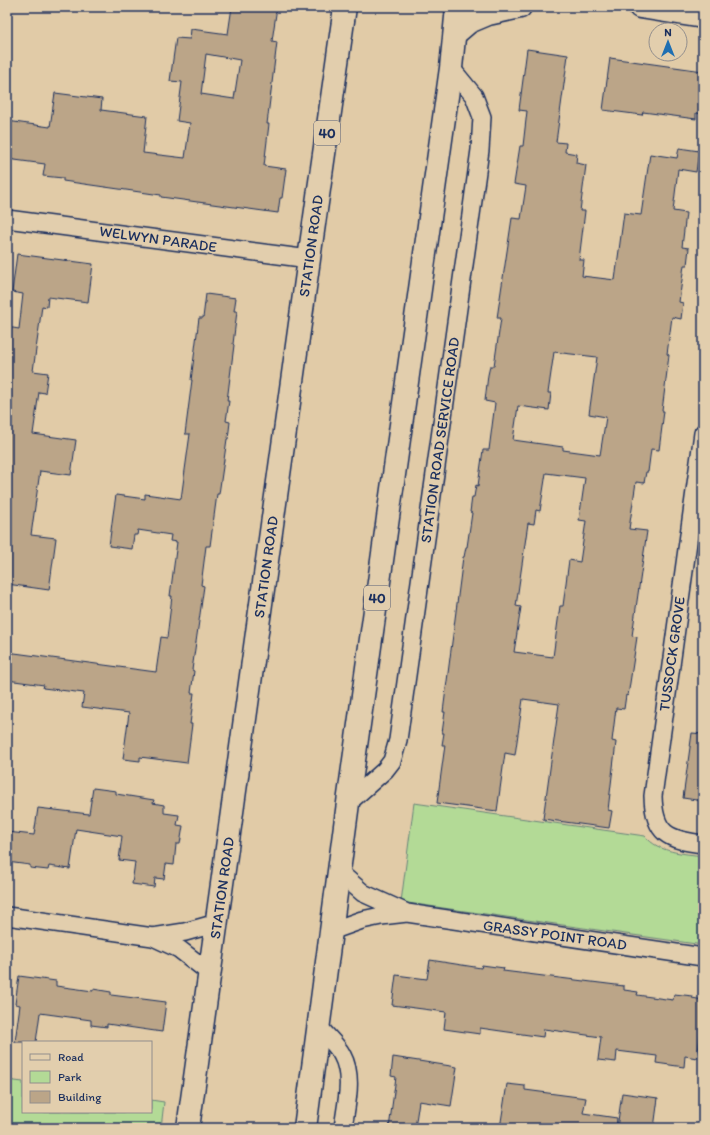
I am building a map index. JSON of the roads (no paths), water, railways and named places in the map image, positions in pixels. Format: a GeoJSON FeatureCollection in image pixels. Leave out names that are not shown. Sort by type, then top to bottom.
{"type":"FeatureCollection","features":[{"type":"Feature","properties":{"kind":"main road","name":"STATION ROAD"},"geometry":{"type":"LineString","coordinates":[[188,1128],[345,7]]}},
{"type":"Feature","properties":{"kind":"main road","name":"40"},"geometry":{"type":"LineString","coordinates":[[305,1128],[348,803],[451,68],[457,7]]}},
{"type":"Feature","properties":{"kind":"main road"},"geometry":{"type":"LineString","coordinates":[[455,34],[469,22],[488,14],[520,7]]}},
{"type":"Feature","properties":{"kind":"main road"},"geometry":{"type":"LineString","coordinates":[[640,7],[703,17]]}},
{"type":"Feature","properties":{"kind":"street","name":"STATION ROAD SERVICE ROAD"},"geometry":{"type":"LineString","coordinates":[[348,803],[385,770],[392,761],[399,732],[480,150],[482,117],[474,96],[451,68]]}},
{"type":"Feature","properties":{"kind":"street","name":"WELWYN PARADE"},"geometry":{"type":"LineString","coordinates":[[7,218],[309,259]]}},
{"type":"Feature","properties":{"kind":"street","name":"TUSSOCK GROVE"},"geometry":{"type":"LineString","coordinates":[[703,433],[652,796],[655,817],[660,828],[668,836],[684,842],[703,844]]}},
{"type":"Feature","properties":{"kind":"street","name":"GRASSY POINT ROAD"},"geometry":{"type":"LineString","coordinates":[[339,872],[363,893],[407,913]]}},
{"type":"Feature","properties":{"kind":"street","name":"GRASSY POINT ROAD"},"geometry":{"type":"LineString","coordinates":[[331,931],[362,920],[407,913],[703,956]]}},
{"type":"Feature","properties":{"kind":"street"},"geometry":{"type":"LineString","coordinates":[[7,916],[153,937],[179,949],[210,973]]}},
{"type":"Feature","properties":{"kind":"street"},"geometry":{"type":"LineString","coordinates":[[153,937],[178,933],[217,923]]}},
{"type":"Feature","properties":{"kind":"street"},"geometry":{"type":"LineString","coordinates":[[319,1027],[342,1054],[348,1068],[349,1089],[343,1128]]}}]}
